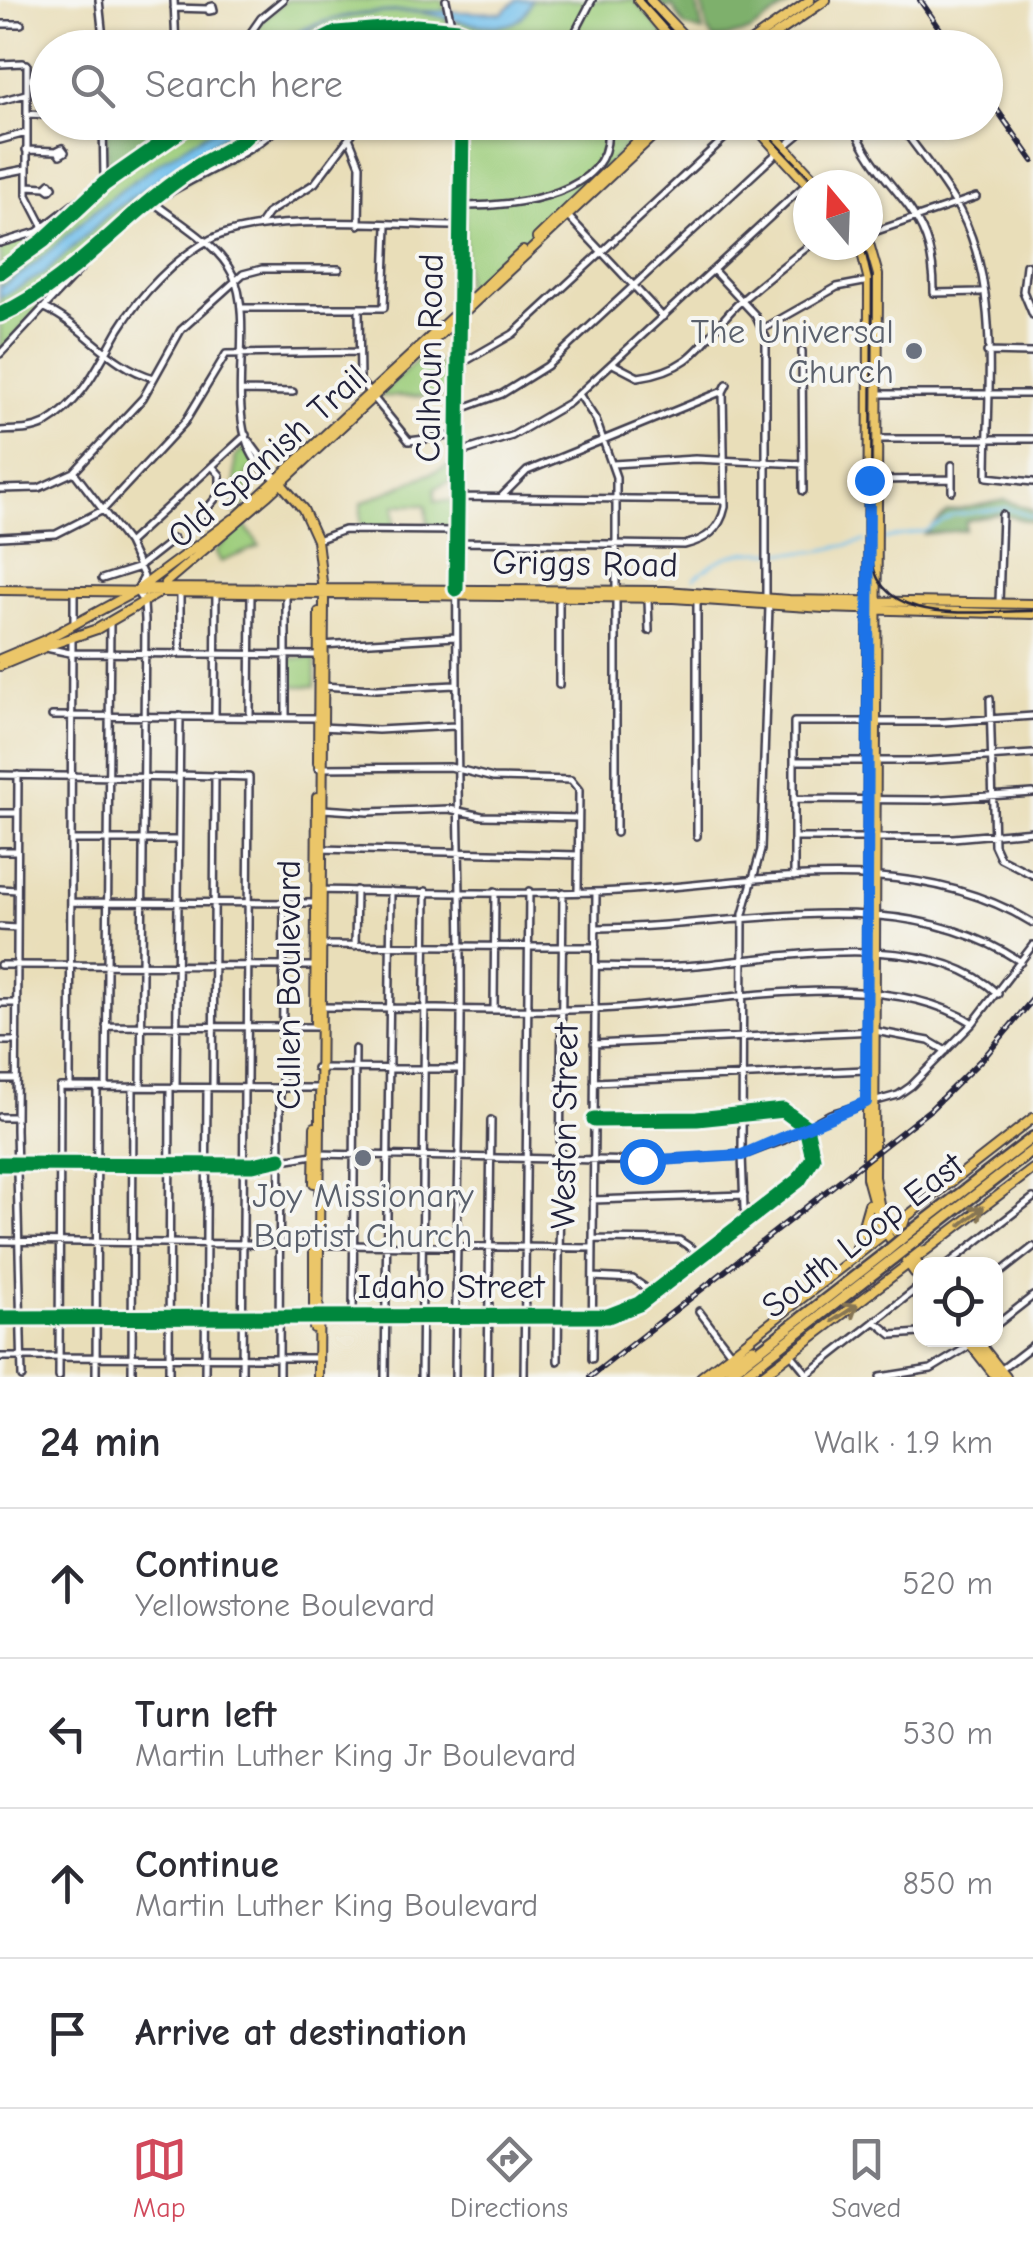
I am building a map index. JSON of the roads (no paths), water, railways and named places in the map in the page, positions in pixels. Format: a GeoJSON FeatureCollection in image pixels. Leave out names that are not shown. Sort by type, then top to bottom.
{"type":"FeatureCollection","features":[{"type":"Feature","properties":{"kind":"highway","name":"South Loop East"},"geometry":{"type":"LineString","coordinates":[[914,1236],[1020,1160],[1032,1144]]}},
{"type":"Feature","properties":{"kind":"highway","name":"South Loop East"},"geometry":{"type":"LineString","coordinates":[[725,1377],[1032,1144]]}},
{"type":"Feature","properties":{"kind":"highway","name":"South Loop East"},"geometry":{"type":"LineString","coordinates":[[742,1377],[890,1254]]}},
{"type":"Feature","properties":{"kind":"highway"},"geometry":{"type":"LineString","coordinates":[[704,1377],[790,1326]]}},
{"type":"Feature","properties":{"kind":"main road"},"geometry":{"type":"LineString","coordinates":[[638,0],[663,30]]}},
{"type":"Feature","properties":{"kind":"main road"},"geometry":{"type":"LineString","coordinates":[[650,0],[678,30]]}},
{"type":"Feature","properties":{"kind":"main road"},"geometry":{"type":"LineString","coordinates":[[782,30],[826,0]]}},
{"type":"Feature","properties":{"kind":"main road"},"geometry":{"type":"LineString","coordinates":[[767,30],[808,1]]}},
{"type":"Feature","properties":{"kind":"main road","name":"Old Spanish Trail"},"geometry":{"type":"LineString","coordinates":[[566,214],[638,140]]}},
{"type":"Feature","properties":{"kind":"main road","name":"Old Spanish Trail"},"geometry":{"type":"LineString","coordinates":[[239,518],[648,140]]}},
{"type":"Feature","properties":{"kind":"main road"},"geometry":{"type":"LineString","coordinates":[[770,140],[803,170]]}},
{"type":"Feature","properties":{"kind":"main road"},"geometry":{"type":"LineString","coordinates":[[774,140],[796,170]]}},
{"type":"Feature","properties":{"kind":"main road"},"geometry":{"type":"LineString","coordinates":[[848,1263],[864,1230],[870,1178],[873,439],[870,281],[864,260]]}},
{"type":"Feature","properties":{"kind":"main road"},"geometry":{"type":"LineString","coordinates":[[872,606],[877,394],[874,260]]}},
{"type":"Feature","properties":{"kind":"main road","name":"Cullen Boulevard"},"geometry":{"type":"LineString","coordinates":[[279,481],[303,510],[317,540],[321,591],[315,1377]]}},
{"type":"Feature","properties":{"kind":"main road"},"geometry":{"type":"LineString","coordinates":[[0,662],[181,577],[216,550],[239,518]]}},
{"type":"Feature","properties":{"kind":"main road"},"geometry":{"type":"LineString","coordinates":[[45,644],[74,624],[160,586],[239,518]]}},
{"type":"Feature","properties":{"kind":"main road"},"geometry":{"type":"LineString","coordinates":[[142,570],[160,586]]}},
{"type":"Feature","properties":{"kind":"main road"},"geometry":{"type":"LineString","coordinates":[[181,577],[182,590]]}},
{"type":"Feature","properties":{"kind":"main road","name":"Griggs Road"},"geometry":{"type":"LineString","coordinates":[[0,590],[74,590],[138,598],[160,586],[182,590],[648,594],[1033,614]]}},
{"type":"Feature","properties":{"kind":"main road"},"geometry":{"type":"LineString","coordinates":[[45,644],[72,639],[110,622],[138,598]]}},
{"type":"Feature","properties":{"kind":"main road","name":"Griggs Road"},"geometry":{"type":"LineString","coordinates":[[872,606],[1033,604]]}},
{"type":"Feature","properties":{"kind":"main road"},"geometry":{"type":"LineString","coordinates":[[871,838],[871,877]]}},
{"type":"Feature","properties":{"kind":"main road"},"geometry":{"type":"LineString","coordinates":[[704,1377],[1033,1118]]}},
{"type":"Feature","properties":{"kind":"main road"},"geometry":{"type":"LineString","coordinates":[[921,1257],[1033,1169]]}},
{"type":"Feature","properties":{"kind":"main road"},"geometry":{"type":"LineString","coordinates":[[870,1178],[888,1231]]}},
{"type":"Feature","properties":{"kind":"main road"},"geometry":{"type":"LineString","coordinates":[[869,1200],[913,1262]]}},
{"type":"Feature","properties":{"kind":"main road"},"geometry":{"type":"LineString","coordinates":[[927,1200],[900,1226],[915,1250],[927,1251]]}},
{"type":"Feature","properties":{"kind":"main road"},"geometry":{"type":"LineString","coordinates":[[760,1377],[789,1352],[913,1265]]}},
{"type":"Feature","properties":{"kind":"main road"},"geometry":{"type":"LineString","coordinates":[[977,1347],[998,1375]]}},
{"type":"Feature","properties":{"kind":"street"},"geometry":{"type":"LineString","coordinates":[[98,0],[102,30]]}},
{"type":"Feature","properties":{"kind":"street"},"geometry":{"type":"LineString","coordinates":[[174,0],[175,30]]}},
{"type":"Feature","properties":{"kind":"street"},"geometry":{"type":"LineString","coordinates":[[446,0],[452,30]]}},
{"type":"Feature","properties":{"kind":"street"},"geometry":{"type":"LineString","coordinates":[[579,30],[592,0]]}},
{"type":"Feature","properties":{"kind":"street"},"geometry":{"type":"LineString","coordinates":[[252,30],[281,1]]}},
{"type":"Feature","properties":{"kind":"street"},"geometry":{"type":"LineString","coordinates":[[174,8],[208,8]]}},
{"type":"Feature","properties":{"kind":"street"},"geometry":{"type":"LineString","coordinates":[[0,24],[21,24]]}},
{"type":"Feature","properties":{"kind":"street"},"geometry":{"type":"LineString","coordinates":[[0,64],[25,63],[26,186],[29,204],[44,227]]}},
{"type":"Feature","properties":{"kind":"street"},"geometry":{"type":"LineString","coordinates":[[0,101],[27,94]]}},
{"type":"Feature","properties":{"kind":"street"},"geometry":{"type":"LineString","coordinates":[[0,140],[26,132]]}},
{"type":"Feature","properties":{"kind":"street"},"geometry":{"type":"LineString","coordinates":[[103,140],[104,178]]}},
{"type":"Feature","properties":{"kind":"street"},"geometry":{"type":"LineString","coordinates":[[0,243],[21,240],[44,227],[156,140]]}},
{"type":"Feature","properties":{"kind":"street"},"geometry":{"type":"LineString","coordinates":[[0,354],[154,203],[263,140]]}},
{"type":"Feature","properties":{"kind":"street"},"geometry":{"type":"LineString","coordinates":[[260,226],[268,213],[310,188],[350,140],[360,165],[360,225]]}},
{"type":"Feature","properties":{"kind":"street","name":"Calhoun Road"},"geometry":{"type":"LineString","coordinates":[[455,1377],[460,891],[455,810],[455,636],[462,140]]}},
{"type":"Feature","properties":{"kind":"street"},"geometry":{"type":"LineString","coordinates":[[461,206],[507,204],[584,180],[605,154],[605,140]]}},
{"type":"Feature","properties":{"kind":"street"},"geometry":{"type":"LineString","coordinates":[[459,365],[513,334],[723,140]]}},
{"type":"Feature","properties":{"kind":"street"},"geometry":{"type":"LineString","coordinates":[[458,410],[494,398],[532,377],[793,140]]}},
{"type":"Feature","properties":{"kind":"street"},"geometry":{"type":"LineString","coordinates":[[861,140],[875,167],[918,216],[932,253],[934,292],[982,292]]}},
{"type":"Feature","properties":{"kind":"street"},"geometry":{"type":"LineString","coordinates":[[911,140],[954,202],[976,254],[987,352],[986,478],[1033,482]]}},
{"type":"Feature","properties":{"kind":"street"},"geometry":{"type":"LineString","coordinates":[[26,150],[58,151]]}},
{"type":"Feature","properties":{"kind":"street"},"geometry":{"type":"LineString","coordinates":[[0,174],[26,169]]}},
{"type":"Feature","properties":{"kind":"street"},"geometry":{"type":"LineString","coordinates":[[26,186],[46,187]]}},
{"type":"Feature","properties":{"kind":"street"},"geometry":{"type":"LineString","coordinates":[[883,231],[976,196]]}},
{"type":"Feature","properties":{"kind":"street"},"geometry":{"type":"LineString","coordinates":[[458,454],[512,436],[579,394],[793,197]]}},
{"type":"Feature","properties":{"kind":"street"},"geometry":{"type":"LineString","coordinates":[[128,543],[247,438],[242,391],[242,308],[236,280],[224,260],[154,203]]}},
{"type":"Feature","properties":{"kind":"street"},"geometry":{"type":"LineString","coordinates":[[566,214],[663,317]]}},
{"type":"Feature","properties":{"kind":"street"},"geometry":{"type":"LineString","coordinates":[[0,431],[32,429],[48,422],[89,382],[140,300],[204,243],[260,226],[460,226]]}},
{"type":"Feature","properties":{"kind":"street"},"geometry":{"type":"LineString","coordinates":[[242,308],[386,306],[387,226]]}},
{"type":"Feature","properties":{"kind":"street"},"geometry":{"type":"LineString","coordinates":[[613,364],[638,377],[680,364],[710,341],[742,301],[793,259]]}},
{"type":"Feature","properties":{"kind":"street"},"geometry":{"type":"LineString","coordinates":[[1026,265],[1022,291],[1033,314]]}},
{"type":"Feature","properties":{"kind":"street"},"geometry":{"type":"LineString","coordinates":[[0,489],[39,488],[74,472],[143,398],[180,330],[236,280],[262,269],[339,269]]}},
{"type":"Feature","properties":{"kind":"street"},"geometry":{"type":"LineString","coordinates":[[714,270],[764,329],[768,602],[762,833],[743,920],[742,1155],[749,1218]]}},
{"type":"Feature","properties":{"kind":"street"},"geometry":{"type":"LineString","coordinates":[[764,329],[838,288],[870,281]]}},
{"type":"Feature","properties":{"kind":"street"},"geometry":{"type":"LineString","coordinates":[[46,308],[75,324],[128,370],[154,378]]}},
{"type":"Feature","properties":{"kind":"street"},"geometry":{"type":"LineString","coordinates":[[359,309],[360,382],[371,396],[409,441],[458,434]]}},
{"type":"Feature","properties":{"kind":"street"},"geometry":{"type":"LineString","coordinates":[[0,537],[56,534],[104,510],[186,422],[222,357],[241,351],[359,352]]}},
{"type":"Feature","properties":{"kind":"street"},"geometry":{"type":"LineString","coordinates":[[802,351],[803,492]]}},
{"type":"Feature","properties":{"kind":"street"},"geometry":{"type":"LineString","coordinates":[[987,352],[1033,353]]}},
{"type":"Feature","properties":{"kind":"street"},"geometry":{"type":"LineString","coordinates":[[457,542],[691,544],[714,530],[724,514],[723,392],[727,384]]}},
{"type":"Feature","properties":{"kind":"street"},"geometry":{"type":"LineString","coordinates":[[242,391],[293,392]]}},
{"type":"Feature","properties":{"kind":"street"},"geometry":{"type":"LineString","coordinates":[[499,498],[524,472],[723,392]]}},
{"type":"Feature","properties":{"kind":"street"},"geometry":{"type":"LineString","coordinates":[[579,394],[604,439],[613,464],[617,499],[616,833]]}},
{"type":"Feature","properties":{"kind":"street"},"geometry":{"type":"LineString","coordinates":[[877,394],[1033,394]]}},
{"type":"Feature","properties":{"kind":"street","name":"Cullen Boulevard"},"geometry":{"type":"LineString","coordinates":[[247,438],[255,457],[279,481]]}},
{"type":"Feature","properties":{"kind":"street"},"geometry":{"type":"LineString","coordinates":[[873,439],[1033,439]]}},
{"type":"Feature","properties":{"kind":"street"},"geometry":{"type":"LineString","coordinates":[[613,464],[725,460],[802,464]]}},
{"type":"Feature","properties":{"kind":"street"},"geometry":{"type":"LineString","coordinates":[[952,465],[952,491]]}},
{"type":"Feature","properties":{"kind":"street"},"geometry":{"type":"LineString","coordinates":[[200,516],[220,492],[220,475],[212,466]]}},
{"type":"Feature","properties":{"kind":"street"},"geometry":{"type":"LineString","coordinates":[[74,472],[128,543],[142,570],[138,598],[145,654],[142,1026],[132,1164],[132,1377]]}},
{"type":"Feature","properties":{"kind":"street"},"geometry":{"type":"LineString","coordinates":[[876,480],[952,478]]}},
{"type":"Feature","properties":{"kind":"street"},"geometry":{"type":"LineString","coordinates":[[512,488],[518,498]]}},
{"type":"Feature","properties":{"kind":"street"},"geometry":{"type":"LineString","coordinates":[[458,497],[726,500]]}},
{"type":"Feature","properties":{"kind":"street"},"geometry":{"type":"LineString","coordinates":[[1000,604],[1002,515]]}},
{"type":"Feature","properties":{"kind":"street"},"geometry":{"type":"LineString","coordinates":[[317,540],[344,530],[457,531]]}},
{"type":"Feature","properties":{"kind":"street"},"geometry":{"type":"LineString","coordinates":[[102,579],[142,570],[174,539]]}},
{"type":"Feature","properties":{"kind":"street"},"geometry":{"type":"LineString","coordinates":[[74,590],[74,624]]}},
{"type":"Feature","properties":{"kind":"street"},"geometry":{"type":"LineString","coordinates":[[180,654],[182,590]]}},
{"type":"Feature","properties":{"kind":"street"},"geometry":{"type":"LineString","coordinates":[[215,716],[216,590]]}},
{"type":"Feature","properties":{"kind":"street"},"geometry":{"type":"LineString","coordinates":[[250,716],[251,591]]}},
{"type":"Feature","properties":{"kind":"street"},"geometry":{"type":"LineString","coordinates":[[286,591],[286,717]]}},
{"type":"Feature","properties":{"kind":"street"},"geometry":{"type":"LineString","coordinates":[[559,594],[559,686]]}},
{"type":"Feature","properties":{"kind":"street"},"geometry":{"type":"LineString","coordinates":[[648,594],[648,631]]}},
{"type":"Feature","properties":{"kind":"street"},"geometry":{"type":"LineString","coordinates":[[696,836],[697,596]]}},
{"type":"Feature","properties":{"kind":"street"},"geometry":{"type":"LineString","coordinates":[[106,1087],[110,622]]}},
{"type":"Feature","properties":{"kind":"street"},"geometry":{"type":"LineString","coordinates":[[45,644],[50,653],[74,654],[286,654],[455,636]]}},
{"type":"Feature","properties":{"kind":"street"},"geometry":{"type":"LineString","coordinates":[[70,1087],[72,639]]}},
{"type":"Feature","properties":{"kind":"street"},"geometry":{"type":"LineString","coordinates":[[321,686],[376,689],[455,685]]}},
{"type":"Feature","properties":{"kind":"street"},"geometry":{"type":"LineString","coordinates":[[990,699],[992,834],[1000,858],[1033,876]]}},
{"type":"Feature","properties":{"kind":"street"},"geometry":{"type":"LineString","coordinates":[[52,716],[286,717],[378,730],[455,726]]}},
{"type":"Feature","properties":{"kind":"street"},"geometry":{"type":"LineString","coordinates":[[169,1377],[169,1164],[177,1027],[180,716]]}},
{"type":"Feature","properties":{"kind":"street"},"geometry":{"type":"LineString","coordinates":[[794,877],[794,722],[1033,716]]}},
{"type":"Feature","properties":{"kind":"street"},"geometry":{"type":"LineString","coordinates":[[794,761],[1033,754]]}},
{"type":"Feature","properties":{"kind":"street"},"geometry":{"type":"LineString","coordinates":[[320,768],[455,768],[493,778],[559,778],[576,783],[578,892]]}},
{"type":"Feature","properties":{"kind":"street"},"geometry":{"type":"LineString","coordinates":[[0,775],[249,777],[242,1377]]}},
{"type":"Feature","properties":{"kind":"street"},"geometry":{"type":"LineString","coordinates":[[18,775],[16,1117],[22,1241],[22,1377]]}},
{"type":"Feature","properties":{"kind":"street"},"geometry":{"type":"LineString","coordinates":[[205,1377],[215,775]]}},
{"type":"Feature","properties":{"kind":"street"},"geometry":{"type":"LineString","coordinates":[[794,800],[1033,793]]}},
{"type":"Feature","properties":{"kind":"street"},"geometry":{"type":"LineString","coordinates":[[320,809],[455,810],[482,816],[578,818]]}},
{"type":"Feature","properties":{"kind":"street"},"geometry":{"type":"LineString","coordinates":[[0,813],[17,813]]}},
{"type":"Feature","properties":{"kind":"street"},"geometry":{"type":"LineString","coordinates":[[794,838],[1033,831]]}},
{"type":"Feature","properties":{"kind":"street"},"geometry":{"type":"LineString","coordinates":[[73,840],[178,840]]}},
{"type":"Feature","properties":{"kind":"street"},"geometry":{"type":"LineString","coordinates":[[319,849],[578,856]]}},
{"type":"Feature","properties":{"kind":"street"},"geometry":{"type":"LineString","coordinates":[[0,851],[18,851]]}},
{"type":"Feature","properties":{"kind":"street"},"geometry":{"type":"LineString","coordinates":[[319,890],[596,892],[794,877],[871,877],[944,884],[977,894],[1033,923]]}},
{"type":"Feature","properties":{"kind":"street"},"geometry":{"type":"LineString","coordinates":[[0,890],[18,890]]}},
{"type":"Feature","properties":{"kind":"street"},"geometry":{"type":"LineString","coordinates":[[355,946],[356,890]]}},
{"type":"Feature","properties":{"kind":"street"},"geometry":{"type":"LineString","coordinates":[[386,1377],[392,890]]}},
{"type":"Feature","properties":{"kind":"street"},"geometry":{"type":"LineString","coordinates":[[420,1377],[426,891]]}},
{"type":"Feature","properties":{"kind":"street"},"geometry":{"type":"LineString","coordinates":[[494,1009],[495,891]]}},
{"type":"Feature","properties":{"kind":"street"},"geometry":{"type":"LineString","coordinates":[[524,1377],[529,892]]}},
{"type":"Feature","properties":{"kind":"street"},"geometry":{"type":"LineString","coordinates":[[558,1361],[563,892]]}},
{"type":"Feature","properties":{"kind":"street","name":"Weston Street"},"geometry":{"type":"LineString","coordinates":[[592,1360],[596,892]]}},
{"type":"Feature","properties":{"kind":"street"},"geometry":{"type":"LineString","coordinates":[[72,902],[319,903]]}},
{"type":"Feature","properties":{"kind":"street"},"geometry":{"type":"LineString","coordinates":[[278,1377],[284,904]]}},
{"type":"Feature","properties":{"kind":"street"},"geometry":{"type":"LineString","coordinates":[[596,928],[662,928],[871,915],[924,919],[960,930],[1021,962]]}},
{"type":"Feature","properties":{"kind":"street"},"geometry":{"type":"LineString","coordinates":[[0,928],[17,928]]}},
{"type":"Feature","properties":{"kind":"street"},"geometry":{"type":"LineString","coordinates":[[0,1164],[242,1165],[317,1154],[642,1161],[742,1155],[911,1086],[973,1023],[1033,945]]}},
{"type":"Feature","properties":{"kind":"street"},"geometry":{"type":"LineString","coordinates":[[318,946],[596,948]]}},
{"type":"Feature","properties":{"kind":"street"},"geometry":{"type":"LineString","coordinates":[[596,966],[871,954],[940,963],[998,994]]}},
{"type":"Feature","properties":{"kind":"street"},"geometry":{"type":"LineString","coordinates":[[0,965],[318,966]]}},
{"type":"Feature","properties":{"kind":"street"},"geometry":{"type":"LineString","coordinates":[[318,1008],[595,1010],[871,993],[937,1002],[973,1023]]}},
{"type":"Feature","properties":{"kind":"street"},"geometry":{"type":"LineString","coordinates":[[0,1003],[17,1003]]}},
{"type":"Feature","properties":{"kind":"street"},"geometry":{"type":"LineString","coordinates":[[106,1026],[318,1027]]}},
{"type":"Feature","properties":{"kind":"street"},"geometry":{"type":"LineString","coordinates":[[594,1044],[871,1031],[915,1037],[946,1051]]}},
{"type":"Feature","properties":{"kind":"street"},"geometry":{"type":"LineString","coordinates":[[0,1041],[17,1041]]}},
{"type":"Feature","properties":{"kind":"street"},"geometry":{"type":"LineString","coordinates":[[353,1316],[355,1049]]}},
{"type":"Feature","properties":{"kind":"street"},"geometry":{"type":"LineString","coordinates":[[318,1068],[458,1070]]}},
{"type":"Feature","properties":{"kind":"street"},"geometry":{"type":"LineString","coordinates":[[594,1082],[871,1071]]}},
{"type":"Feature","properties":{"kind":"street"},"geometry":{"type":"LineString","coordinates":[[0,1079],[16,1079]]}},
{"type":"Feature","properties":{"kind":"street"},"geometry":{"type":"LineString","coordinates":[[59,1377],[60,1087],[318,1088]]}},
{"type":"Feature","properties":{"kind":"street"},"geometry":{"type":"LineString","coordinates":[[96,1377],[97,1087]]}},
{"type":"Feature","properties":{"kind":"street"},"geometry":{"type":"LineString","coordinates":[[594,1120],[784,1110],[806,1127]]}},
{"type":"Feature","properties":{"kind":"street"},"geometry":{"type":"LineString","coordinates":[[0,1117],[16,1117]]}},
{"type":"Feature","properties":{"kind":"street"},"geometry":{"type":"LineString","coordinates":[[488,1377],[491,1120]]}},
{"type":"Feature","properties":{"kind":"street","name":"Idaho Street"},"geometry":{"type":"LineString","coordinates":[[0,1318],[592,1317],[624,1312],[807,1170],[813,1147],[806,1127]]}},
{"type":"Feature","properties":{"kind":"street"},"geometry":{"type":"LineString","coordinates":[[594,1200],[744,1195]]}},
{"type":"Feature","properties":{"kind":"street"},"geometry":{"type":"LineString","coordinates":[[957,1257],[1033,1198]]}},
{"type":"Feature","properties":{"kind":"street"},"geometry":{"type":"LineString","coordinates":[[593,1239],[679,1240],[702,1255]]}},
{"type":"Feature","properties":{"kind":"street"},"geometry":{"type":"LineString","coordinates":[[0,1241],[593,1248]]}},
{"type":"Feature","properties":{"kind":"street"},"geometry":{"type":"LineString","coordinates":[[1003,1271],[1033,1247]]}},
{"type":"Feature","properties":{"kind":"street"},"geometry":{"type":"LineString","coordinates":[[592,1277],[633,1279],[653,1293]]}},
{"type":"Feature","properties":{"kind":"street"},"geometry":{"type":"LineString","coordinates":[[789,1352],[807,1376],[913,1289]]}},
{"type":"Feature","properties":{"kind":"street"},"geometry":{"type":"LineString","coordinates":[[1003,1320],[1033,1296]]}},
{"type":"Feature","properties":{"kind":"street"},"geometry":{"type":"LineString","coordinates":[[698,1311],[731,1353]]}},
{"type":"Feature","properties":{"kind":"street"},"geometry":{"type":"LineString","coordinates":[[876,1321],[892,1334],[913,1333]]}},
{"type":"Feature","properties":{"kind":"street"},"geometry":{"type":"LineString","coordinates":[[998,1375],[1033,1345]]}},
{"type":"Feature","properties":{"kind":"street"},"geometry":{"type":"LineString","coordinates":[[880,1377],[931,1369],[964,1347]]}},
{"type":"Feature","properties":{"kind":"street"},"geometry":{"type":"LineString","coordinates":[[0,1356],[315,1358]]}},
{"type":"Feature","properties":{"kind":"water"},"geometry":{"type":"Polygon","coordinates":[[[517,0],[531,0],[524,15],[497,26],[413,12],[350,16],[412,11],[502,13],[517,0]]]}},
{"type":"Feature","properties":{"kind":"water"},"geometry":{"type":"Polygon","coordinates":[[[217,140],[110,213],[45,273],[0,298],[0,287],[41,259],[102,205],[192,142],[217,140]]]}},
{"type":"Feature","properties":{"kind":"waterway"},"geometry":{"type":"LineString","coordinates":[[882,539],[925,531],[954,515],[1006,508],[1033,517]]}},
{"type":"Feature","properties":{"kind":"waterway"},"geometry":{"type":"LineString","coordinates":[[694,578],[736,554],[815,551],[864,541]]}},
{"type":"Feature","properties":{"kind":"tunnel"},"geometry":{"type":"LineString","coordinates":[[135,598],[156,584]]}},
{"type":"Feature","properties":{"kind":"tram line"},"geometry":{"type":"LineString","coordinates":[[643,0],[670,30]]}},
{"type":"Feature","properties":{"kind":"tram line"},"geometry":{"type":"LineString","coordinates":[[773,140],[802,170]]}},
{"type":"Feature","properties":{"kind":"tram line"},"geometry":{"type":"LineString","coordinates":[[868,260],[872,279],[871,552],[877,577],[890,594],[910,605],[959,612],[1033,611]]}},
{"type":"Feature","properties":{"kind":"railway"},"geometry":{"type":"LineString","coordinates":[[920,0],[941,30]]}},
{"type":"Feature","properties":{"kind":"railway"},"geometry":{"type":"LineString","coordinates":[[1003,118],[1033,161]]}},
{"type":"Feature","properties":{"kind":"railway"},"geometry":{"type":"LineString","coordinates":[[590,1377],[931,1109],[987,1054],[1033,999]]}},
{"type":"Feature","properties":{"kind":"place","name":"The Universal Church"},"geometry":{"type":"Point","coordinates":[914,351]}},
{"type":"Feature","properties":{"kind":"place","name":"Joy Missionary Baptist Church"},"geometry":{"type":"Point","coordinates":[363,1158]}}]}
